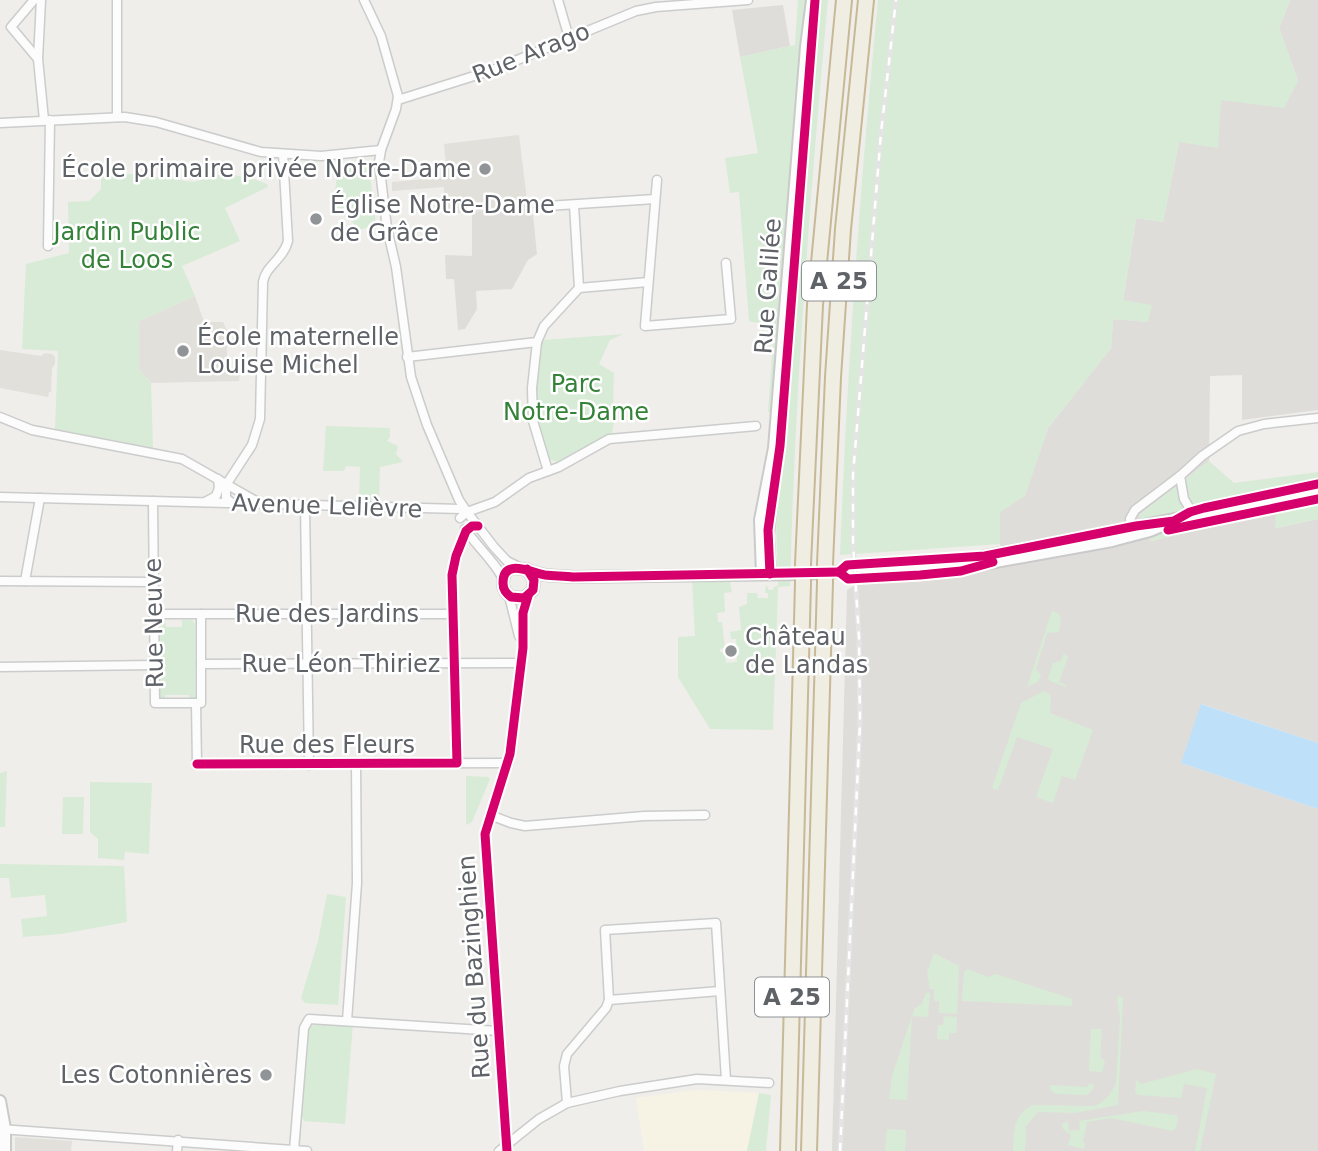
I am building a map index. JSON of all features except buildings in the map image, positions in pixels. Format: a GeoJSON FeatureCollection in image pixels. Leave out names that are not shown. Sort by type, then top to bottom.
{"type":"FeatureCollection","features":[{"type":"Feature","properties":{"kind":"highway","name":"A 25"},"geometry":{"type":"LineString","coordinates":[[785,1115],[793,937],[797,579],[803,564],[816,293],[844,0]]}},
{"type":"Feature","properties":{"kind":"highway","name":"A 25"},"geometry":{"type":"LineString","coordinates":[[809,1151],[825,564],[833,377],[841,253],[866,0]]}},
{"type":"Feature","properties":{"kind":"highway"},"geometry":{"type":"LineString","coordinates":[[779,1151],[785,1115]]}},
{"type":"Feature","properties":{"kind":"highway"},"geometry":{"type":"LineString","coordinates":[[785,1115],[788,1151]]}},
{"type":"Feature","properties":{"kind":"street"},"geometry":{"type":"LineString","coordinates":[[34,0],[11,27],[38,60]]}},
{"type":"Feature","properties":{"kind":"street"},"geometry":{"type":"LineString","coordinates":[[41,0],[38,60],[47,120],[47,246]]}},
{"type":"Feature","properties":{"kind":"street"},"geometry":{"type":"LineString","coordinates":[[117,0],[117,117]]}},
{"type":"Feature","properties":{"kind":"street"},"geometry":{"type":"LineString","coordinates":[[364,0],[387,54],[398,100],[379,162],[407,357],[421,409],[459,500],[507,561],[543,575],[573,577],[766,574],[797,579],[952,564],[1131,532],[1318,491]]}},
{"type":"Feature","properties":{"kind":"street"},"geometry":{"type":"LineString","coordinates":[[558,0],[569,38]]}},
{"type":"Feature","properties":{"kind":"street","name":"Rue Arago"},"geometry":{"type":"LineString","coordinates":[[398,100],[481,75],[642,9],[748,0]]}},
{"type":"Feature","properties":{"kind":"street","name":"Rue Galilée"},"geometry":{"type":"LineString","coordinates":[[804,0],[806,47]]}},
{"type":"Feature","properties":{"kind":"street","name":"Rue Galilée"},"geometry":{"type":"LineString","coordinates":[[766,574],[806,47],[812,0]]}},
{"type":"Feature","properties":{"kind":"street"},"geometry":{"type":"LineString","coordinates":[[0,122],[117,117],[156,122],[255,152],[321,156],[381,150]]}},
{"type":"Feature","properties":{"kind":"street"},"geometry":{"type":"LineString","coordinates":[[233,504],[226,498],[226,485],[252,445],[259,424],[262,400],[263,282],[267,270],[283,254],[288,241],[283,154]]}},
{"type":"Feature","properties":{"kind":"street"},"geometry":{"type":"LineString","coordinates":[[657,180],[645,326],[731,318],[726,263]]}},
{"type":"Feature","properties":{"kind":"street"},"geometry":{"type":"LineString","coordinates":[[547,206],[655,199]]}},
{"type":"Feature","properties":{"kind":"street"},"geometry":{"type":"LineString","coordinates":[[573,205],[579,288]]}},
{"type":"Feature","properties":{"kind":"street"},"geometry":{"type":"LineString","coordinates":[[548,471],[533,421],[532,388],[537,342],[544,326],[579,288],[648,282]]}},
{"type":"Feature","properties":{"kind":"street"},"geometry":{"type":"LineString","coordinates":[[407,357],[537,342]]}},
{"type":"Feature","properties":{"kind":"street"},"geometry":{"type":"LineString","coordinates":[[0,417],[32,430],[175,457],[189,462],[254,501],[273,505]]}},
{"type":"Feature","properties":{"kind":"street"},"geometry":{"type":"LineString","coordinates":[[1131,532],[1129,521],[1133,512],[1180,476],[1196,460],[1238,431],[1264,424],[1318,418]]}},
{"type":"Feature","properties":{"kind":"street"},"geometry":{"type":"LineString","coordinates":[[460,518],[467,512],[495,502],[529,478],[613,438],[756,426]]}},
{"type":"Feature","properties":{"kind":"street"},"geometry":{"type":"LineString","coordinates":[[1180,476],[1184,499],[1195,517]]}},
{"type":"Feature","properties":{"kind":"street","name":"Avenue Lelièvre"},"geometry":{"type":"LineString","coordinates":[[202,503],[216,496],[218,479]]}},
{"type":"Feature","properties":{"kind":"street","name":"Avenue Lelièvre"},"geometry":{"type":"LineString","coordinates":[[0,497],[451,510]]}},
{"type":"Feature","properties":{"kind":"street"},"geometry":{"type":"LineString","coordinates":[[25,581],[40,498]]}},
{"type":"Feature","properties":{"kind":"street","name":"Rue Neuve"},"geometry":{"type":"LineString","coordinates":[[153,501],[155,703],[196,703]]}},
{"type":"Feature","properties":{"kind":"street"},"geometry":{"type":"LineString","coordinates":[[305,506],[309,765]]}},
{"type":"Feature","properties":{"kind":"street"},"geometry":{"type":"LineString","coordinates":[[451,510],[461,509],[467,512]]}},
{"type":"Feature","properties":{"kind":"street"},"geometry":{"type":"LineString","coordinates":[[451,510],[460,518],[466,531],[500,573],[504,589],[509,596],[519,599],[542,583],[573,577]]}},
{"type":"Feature","properties":{"kind":"street"},"geometry":{"type":"LineString","coordinates":[[457,763],[454,565],[466,531],[472,526],[478,526]]}},
{"type":"Feature","properties":{"kind":"street"},"geometry":{"type":"LineString","coordinates":[[503,582],[507,572],[523,568]]}},
{"type":"Feature","properties":{"kind":"street"},"geometry":{"type":"LineString","coordinates":[[523,568],[534,580],[531,593]]}},
{"type":"Feature","properties":{"kind":"street"},"geometry":{"type":"LineString","coordinates":[[0,581],[154,582]]}},
{"type":"Feature","properties":{"kind":"street","name":"Rue du Bazinghien"},"geometry":{"type":"LineString","coordinates":[[504,1149],[485,834],[508,763],[522,663],[523,613],[531,593]]}},
{"type":"Feature","properties":{"kind":"street","name":"Rue du Bazinghien"},"geometry":{"type":"LineString","coordinates":[[509,596],[519,633],[522,663]]}},
{"type":"Feature","properties":{"kind":"street","name":"Rue des Jardins"},"geometry":{"type":"LineString","coordinates":[[154,614],[453,614]]}},
{"type":"Feature","properties":{"kind":"street","name":"Rue des Fleurs"},"geometry":{"type":"LineString","coordinates":[[201,614],[201,703],[196,703],[197,764],[508,763]]}},
{"type":"Feature","properties":{"kind":"street","name":"Rue Léon Thiriez"},"geometry":{"type":"LineString","coordinates":[[201,664],[522,663]]}},
{"type":"Feature","properties":{"kind":"street"},"geometry":{"type":"LineString","coordinates":[[0,667],[155,665]]}},
{"type":"Feature","properties":{"kind":"street"},"geometry":{"type":"LineString","coordinates":[[347,1021],[357,883],[356,764]]}},
{"type":"Feature","properties":{"kind":"street"},"geometry":{"type":"LineString","coordinates":[[490,816],[525,825],[644,816],[705,815]]}},
{"type":"Feature","properties":{"kind":"street"},"geometry":{"type":"LineString","coordinates":[[567,1103],[564,1066],[567,1054],[606,1009],[610,1000],[605,930],[716,923],[726,1080]]}},
{"type":"Feature","properties":{"kind":"street"},"geometry":{"type":"LineString","coordinates":[[610,1000],[720,991]]}},
{"type":"Feature","properties":{"kind":"street"},"geometry":{"type":"LineString","coordinates":[[294,1150],[304,1024],[312,1019],[498,1031]]}},
{"type":"Feature","properties":{"kind":"street"},"geometry":{"type":"LineString","coordinates":[[504,1149],[539,1119],[567,1103],[620,1091],[697,1079],[769,1083]]}},
{"type":"Feature","properties":{"kind":"street"},"geometry":{"type":"LineString","coordinates":[[0,1101],[5,1151]]}},
{"type":"Feature","properties":{"kind":"street"},"geometry":{"type":"LineString","coordinates":[[3,1129],[307,1151]]}},
{"type":"Feature","properties":{"kind":"street"},"geometry":{"type":"LineString","coordinates":[[177,1151],[178,1140]]}},
{"type":"Feature","properties":{"kind":"shaded area"},"geometry":{"type":"Polygon","coordinates":[[[1290,0],[1318,0],[1318,410],[1242,420],[1242,375],[1210,376],[1209,461],[1139,515],[1151,541],[1276,512],[1276,528],[1318,519],[1318,743],[1202,704],[1181,763],[1318,809],[1318,1151],[832,1151],[847,590],[860,582],[932,577],[1006,566],[1000,544],[1000,512],[1025,495],[1048,428],[1111,348],[1113,319],[1149,322],[1123,301],[1136,218],[1163,222],[1179,142],[1221,100],[1298,81],[1279,28],[1290,0]]]}},
{"type":"Feature","properties":{"kind":"shaded area"},"geometry":{"type":"Polygon","coordinates":[[[783,5],[790,46],[740,57],[732,10],[783,5]]]}},
{"type":"Feature","properties":{"kind":"shaded area","name":"École primaire privée Notre-Dame"},"geometry":{"type":"Polygon","coordinates":[[[519,135],[528,208],[445,214],[444,187],[392,191],[392,182],[447,177],[444,144],[519,135]]]}},
{"type":"Feature","properties":{"kind":"shaded area"},"geometry":{"type":"Polygon","coordinates":[[[528,208],[533,215],[537,254],[528,260],[512,289],[476,291],[477,309],[465,329],[458,330],[454,279],[446,279],[445,255],[472,256],[472,212],[528,208]]]}},
{"type":"Feature","properties":{"kind":"shaded area","name":"École maternelle Louise Michel"},"geometry":{"type":"Polygon","coordinates":[[[195,296],[204,322],[223,322],[227,331],[227,372],[240,373],[239,381],[151,383],[139,370],[139,321],[195,296]]]}},
{"type":"Feature","properties":{"kind":"shaded area"},"geometry":{"type":"Polygon","coordinates":[[[0,350],[41,356],[45,353],[52,354],[55,364],[52,368],[51,392],[48,397],[0,388],[0,350]]]}},
{"type":"Feature","properties":{"kind":"shaded area"},"geometry":{"type":"Polygon","coordinates":[[[696,1090],[759,1093],[747,1151],[644,1151],[636,1098],[696,1090]]]}},
{"type":"Feature","properties":{"kind":"shaded area"},"geometry":{"type":"Polygon","coordinates":[[[15,1137],[72,1141],[71,1151],[15,1151],[15,1137]]]}},
{"type":"Feature","properties":{"kind":"green space"},"geometry":{"type":"Polygon","coordinates":[[[798,0],[828,0],[804,293],[790,586],[778,587],[773,730],[710,729],[678,677],[678,637],[695,636],[692,582],[730,582],[732,592],[724,593],[725,612],[717,613],[718,622],[722,622],[725,648],[720,649],[720,652],[725,653],[726,663],[737,662],[736,639],[731,639],[730,632],[741,630],[739,607],[747,604],[747,593],[757,593],[758,598],[768,598],[768,593],[765,593],[766,585],[769,590],[778,586],[776,518],[784,416],[768,412],[774,327],[749,321],[739,192],[730,193],[725,158],[758,153],[740,57],[795,45],[798,0]]]}},
{"type":"Feature","properties":{"kind":"green space"},"geometry":{"type":"Polygon","coordinates":[[[878,0],[1290,0],[1279,28],[1298,81],[1284,108],[1221,100],[1218,148],[1179,142],[1163,222],[1136,218],[1123,300],[1152,305],[1148,322],[1113,319],[1111,348],[1048,428],[1025,496],[1000,512],[1000,544],[840,555],[855,278],[878,0]]]}},
{"type":"Feature","properties":{"kind":"green space"},"geometry":{"type":"Polygon","coordinates":[[[369,166],[376,225],[356,231],[353,222],[334,209],[337,169],[369,166]]]}},
{"type":"Feature","properties":{"kind":"green space","name":"Jardin Public de Loos"},"geometry":{"type":"Polygon","coordinates":[[[232,171],[233,175],[251,178],[267,184],[268,187],[225,208],[240,241],[182,266],[195,296],[139,321],[139,370],[151,383],[153,448],[55,429],[58,351],[22,349],[26,264],[69,253],[68,202],[89,201],[101,189],[101,174],[135,174],[194,182],[232,171]]]}},
{"type":"Feature","properties":{"kind":"green space","name":"Parc Notre-Dame"},"geometry":{"type":"Polygon","coordinates":[[[624,334],[610,340],[599,364],[614,373],[613,408],[607,418],[614,423],[612,433],[557,462],[548,459],[537,400],[537,369],[543,340],[624,334]]]}},
{"type":"Feature","properties":{"kind":"green space"},"geometry":{"type":"Polygon","coordinates":[[[326,426],[390,428],[387,441],[398,446],[396,454],[403,462],[380,467],[379,500],[359,499],[360,467],[346,466],[344,471],[323,471],[326,426]]]}},
{"type":"Feature","properties":{"kind":"green space"},"geometry":{"type":"Polygon","coordinates":[[[1209,461],[1234,483],[1318,472],[1318,519],[1275,528],[1276,512],[1151,541],[1139,515],[1209,461]]]}},
{"type":"Feature","properties":{"kind":"green space"},"geometry":{"type":"Polygon","coordinates":[[[1052,611],[1058,613],[1061,619],[1059,632],[1047,633],[1036,669],[1041,675],[1039,681],[1027,687],[1052,611]]]}},
{"type":"Feature","properties":{"kind":"green space"},"geometry":{"type":"Polygon","coordinates":[[[160,620],[165,620],[166,627],[182,627],[182,620],[192,620],[195,624],[195,699],[192,702],[189,702],[189,695],[165,695],[165,701],[159,697],[160,620]]]}},
{"type":"Feature","properties":{"kind":"green space"},"geometry":{"type":"Polygon","coordinates":[[[1064,653],[1068,657],[1059,682],[1066,685],[1065,687],[1048,678],[1053,663],[1061,661],[1064,653]]]}},
{"type":"Feature","properties":{"kind":"green space"},"geometry":{"type":"Polygon","coordinates":[[[1044,691],[1051,695],[1050,713],[1093,730],[1075,780],[1062,776],[1053,803],[1036,797],[1053,749],[1017,737],[998,790],[992,788],[1021,703],[1044,691]]]}},
{"type":"Feature","properties":{"kind":"green space"},"geometry":{"type":"Polygon","coordinates":[[[7,771],[5,827],[0,827],[0,773],[7,771]]]}},
{"type":"Feature","properties":{"kind":"green space"},"geometry":{"type":"Polygon","coordinates":[[[466,776],[490,779],[472,822],[466,825],[466,776]]]}},
{"type":"Feature","properties":{"kind":"green space"},"geometry":{"type":"Polygon","coordinates":[[[90,782],[152,783],[149,854],[125,852],[124,860],[98,858],[98,839],[90,832],[90,782]]]}},
{"type":"Feature","properties":{"kind":"green space"},"geometry":{"type":"Polygon","coordinates":[[[63,797],[84,797],[83,834],[62,834],[63,797]]]}},
{"type":"Feature","properties":{"kind":"green space"},"geometry":{"type":"Polygon","coordinates":[[[0,864],[124,866],[127,922],[61,934],[23,937],[21,919],[47,916],[45,895],[11,898],[9,878],[0,878],[0,864]]]}},
{"type":"Feature","properties":{"kind":"green space"},"geometry":{"type":"Polygon","coordinates":[[[327,894],[346,897],[338,1005],[305,1003],[301,998],[318,941],[327,894]]]}},
{"type":"Feature","properties":{"kind":"green space"},"geometry":{"type":"Polygon","coordinates":[[[934,953],[959,966],[957,1014],[939,1013],[939,1001],[934,1001],[934,989],[930,989],[927,972],[934,953]]]}},
{"type":"Feature","properties":{"kind":"green space"},"geometry":{"type":"Polygon","coordinates":[[[968,969],[988,977],[996,974],[1072,999],[1072,1006],[962,1001],[964,972],[968,969]]]}},
{"type":"Feature","properties":{"kind":"green space"},"geometry":{"type":"Polygon","coordinates":[[[926,993],[930,993],[928,1017],[912,1016],[915,1008],[922,1004],[926,993]]]}},
{"type":"Feature","properties":{"kind":"green space"},"geometry":{"type":"Polygon","coordinates":[[[1118,995],[1123,998],[1118,1105],[1075,1113],[1038,1112],[1026,1126],[1025,1151],[1013,1151],[1016,1124],[1027,1108],[1034,1105],[1095,1106],[1110,1094],[1116,1083],[1120,1017],[1118,995]]]}},
{"type":"Feature","properties":{"kind":"green space"},"geometry":{"type":"Polygon","coordinates":[[[912,1016],[907,1100],[889,1099],[892,1076],[912,1016]]]}},
{"type":"Feature","properties":{"kind":"green space"},"geometry":{"type":"Polygon","coordinates":[[[944,1016],[957,1017],[956,1033],[949,1033],[949,1040],[937,1039],[938,1025],[943,1025],[944,1016]]]}},
{"type":"Feature","properties":{"kind":"green space"},"geometry":{"type":"Polygon","coordinates":[[[317,1022],[353,1024],[345,1124],[304,1121],[301,1113],[308,1029],[317,1022]]]}},
{"type":"Feature","properties":{"kind":"green space"},"geometry":{"type":"Polygon","coordinates":[[[1091,1029],[1102,1029],[1100,1057],[1105,1061],[1102,1072],[1089,1071],[1091,1029]]]}},
{"type":"Feature","properties":{"kind":"green space"},"geometry":{"type":"Polygon","coordinates":[[[1197,1069],[1216,1074],[1200,1151],[1195,1151],[1207,1088],[1184,1084],[1181,1098],[1135,1093],[1136,1080],[1141,1084],[1197,1069]]]}},
{"type":"Feature","properties":{"kind":"green space"},"geometry":{"type":"Polygon","coordinates":[[[1089,1083],[1094,1085],[1094,1088],[1087,1095],[1056,1094],[1050,1090],[1050,1085],[1088,1087],[1089,1083]]]}},
{"type":"Feature","properties":{"kind":"green space"},"geometry":{"type":"Polygon","coordinates":[[[759,1093],[771,1095],[766,1151],[747,1151],[759,1093]]]}},
{"type":"Feature","properties":{"kind":"green space"},"geometry":{"type":"Polygon","coordinates":[[[1143,1111],[1176,1115],[1176,1128],[1173,1131],[1111,1118],[1087,1122],[1084,1149],[1068,1145],[1071,1135],[1062,1128],[1062,1123],[1068,1122],[1069,1131],[1080,1130],[1079,1121],[1143,1111]]]}},
{"type":"Feature","properties":{"kind":"green space"},"geometry":{"type":"Polygon","coordinates":[[[887,1129],[906,1130],[905,1151],[885,1151],[887,1129]]]}},
{"type":"Feature","properties":{"kind":"water"},"geometry":{"type":"Polygon","coordinates":[[[1201,704],[1318,743],[1318,809],[1181,763],[1201,704]]]}},
{"type":"Feature","properties":{"kind":"railway"},"geometry":{"type":"LineString","coordinates":[[840,1151],[860,723],[853,475],[881,133],[896,0]]}},
{"type":"Feature","properties":{"kind":"cycle path"},"geometry":{"type":"LineString","coordinates":[[770,574],[768,530],[780,446],[815,0]]}},
{"type":"Feature","properties":{"kind":"cycle path"},"geometry":{"type":"LineString","coordinates":[[839,572],[847,565],[985,556],[1174,521],[1204,508],[1318,484]]}},
{"type":"Feature","properties":{"kind":"cycle path"},"geometry":{"type":"LineString","coordinates":[[1168,530],[1318,499]]}},
{"type":"Feature","properties":{"kind":"cycle path"},"geometry":{"type":"LineString","coordinates":[[197,764],[457,763],[452,575],[466,531],[472,526],[478,526]]}},
{"type":"Feature","properties":{"kind":"cycle path"},"geometry":{"type":"LineString","coordinates":[[839,572],[848,579],[920,575],[961,571],[993,562]]}},
{"type":"Feature","properties":{"kind":"cycle path"},"geometry":{"type":"LineString","coordinates":[[527,569],[534,580],[533,590],[524,598],[511,597],[504,588],[504,575],[508,570],[519,568],[526,570],[533,572],[539,574],[573,577],[839,572]]}},
{"type":"Feature","properties":{"kind":"cycle path"},"geometry":{"type":"LineString","coordinates":[[507,1151],[485,834],[510,754],[523,648],[523,613],[528,596]]}},
{"type":"Feature","properties":{"kind":"place","name":"École primaire privée Notre-Dame"},"geometry":{"type":"Point","coordinates":[485,169]}},
{"type":"Feature","properties":{"kind":"place","name":"Église Notre-Dame de Grâce"},"geometry":{"type":"Point","coordinates":[316,219]}},
{"type":"Feature","properties":{"kind":"place","name":"École maternelle Louise Michel"},"geometry":{"type":"Point","coordinates":[183,351]}},
{"type":"Feature","properties":{"kind":"place","name":"Château de Landas"},"geometry":{"type":"Point","coordinates":[731,651]}},
{"type":"Feature","properties":{"kind":"place","name":"Les Cotonnières"},"geometry":{"type":"Point","coordinates":[266,1075]}}]}
